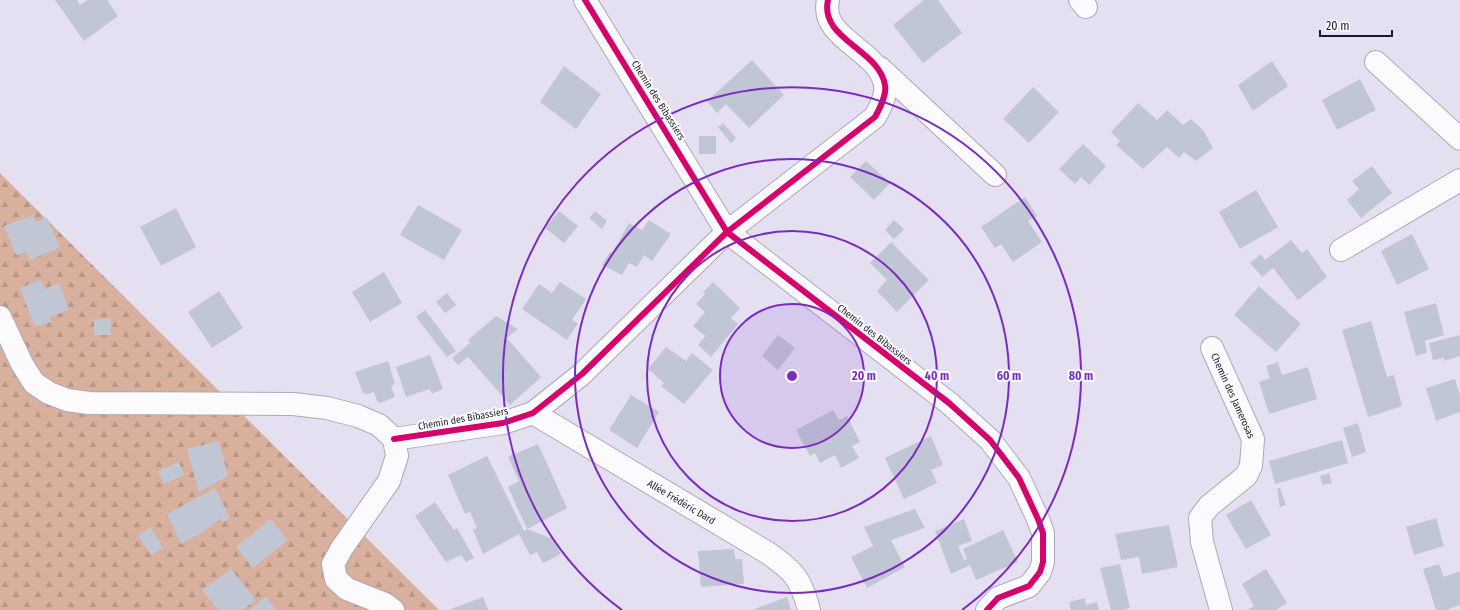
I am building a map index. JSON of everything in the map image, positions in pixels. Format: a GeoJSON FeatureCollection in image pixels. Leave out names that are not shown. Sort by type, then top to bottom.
{"type":"FeatureCollection","features":[{"type":"Feature","properties":{"kind":"street","name":"Chemin des Bibassiers"},"geometry":{"type":"LineString","coordinates":[[585,0],[728,232],[949,403],[990,440],[1019,478],[1043,533],[1043,562],[1040,572],[1029,586],[998,598],[987,610]]}},
{"type":"Feature","properties":{"kind":"street","name":"Chemin des Bibassiers"},"geometry":{"type":"LineString","coordinates":[[394,440],[503,423],[532,413],[582,374],[728,232],[875,117],[882,103],[886,86],[882,74],[872,60],[839,34],[830,22],[826,7],[828,0]]}},
{"type":"Feature","properties":{"kind":"street"},"geometry":{"type":"LineString","coordinates":[[872,60],[995,174]]}},
{"type":"Feature","properties":{"kind":"street"},"geometry":{"type":"LineString","coordinates":[[1376,62],[1460,139]]}},
{"type":"Feature","properties":{"kind":"street"},"geometry":{"type":"LineString","coordinates":[[1342,250],[1460,180]]}},
{"type":"Feature","properties":{"kind":"street"},"geometry":{"type":"LineString","coordinates":[[0,318],[22,364],[34,383],[48,393],[67,400],[89,403],[293,404],[327,408],[358,416],[379,425],[394,440],[397,456],[389,481],[342,548],[333,564],[336,579],[347,589],[385,604],[393,610]]}},
{"type":"Feature","properties":{"kind":"street","name":"Chemin des Jamerosas"},"geometry":{"type":"LineString","coordinates":[[1212,348],[1252,439],[1251,466],[1246,476],[1209,506],[1200,518],[1202,542],[1221,610]]}},
{"type":"Feature","properties":{"kind":"street","name":"Allée Frédéric Dard"},"geometry":{"type":"LineString","coordinates":[[532,413],[783,563],[795,575],[802,588],[809,610]]}},
{"type":"Feature","properties":{"kind":"green space"},"geometry":{"type":"Polygon","coordinates":[[[0,173],[439,610],[0,610],[0,173]]]}},
{"type":"Feature","properties":{"kind":"building"},"geometry":{"type":"Polygon","coordinates":[[[55,0],[77,0],[80,5],[88,0],[107,0],[118,16],[84,41],[55,0]]]}},
{"type":"Feature","properties":{"kind":"building"},"geometry":{"type":"Polygon","coordinates":[[[924,0],[938,0],[962,33],[923,63],[893,25],[924,0]]]}},
{"type":"Feature","properties":{"kind":"building"},"geometry":{"type":"Polygon","coordinates":[[[752,60],[784,95],[749,128],[726,104],[717,113],[707,101],[752,60]]]}},
{"type":"Feature","properties":{"kind":"building"},"geometry":{"type":"Polygon","coordinates":[[[1272,61],[1288,86],[1253,111],[1238,85],[1272,61]]]}},
{"type":"Feature","properties":{"kind":"building"},"geometry":{"type":"Polygon","coordinates":[[[564,66],[601,94],[576,129],[540,102],[564,66]]]}},
{"type":"Feature","properties":{"kind":"building"},"geometry":{"type":"Polygon","coordinates":[[[1360,79],[1376,110],[1337,130],[1322,100],[1360,79]]]}},
{"type":"Feature","properties":{"kind":"building"},"geometry":{"type":"Polygon","coordinates":[[[1033,87],[1059,112],[1029,143],[1003,119],[1033,87]]]}},
{"type":"Feature","properties":{"kind":"building"},"geometry":{"type":"Polygon","coordinates":[[[1138,103],[1157,120],[1167,110],[1183,125],[1191,119],[1203,130],[1213,148],[1196,161],[1184,152],[1179,158],[1167,147],[1143,169],[1116,145],[1120,141],[1111,132],[1138,103]]]}},
{"type":"Feature","properties":{"kind":"building"},"geometry":{"type":"Polygon","coordinates":[[[723,123],[736,138],[731,143],[718,127],[723,123]]]}},
{"type":"Feature","properties":{"kind":"building"},"geometry":{"type":"Polygon","coordinates":[[[699,136],[716,136],[716,154],[699,154],[699,136]]]}},
{"type":"Feature","properties":{"kind":"building"},"geometry":{"type":"Polygon","coordinates":[[[1083,144],[1106,166],[1089,185],[1081,177],[1075,184],[1059,169],[1083,144]]]}},
{"type":"Feature","properties":{"kind":"building"},"geometry":{"type":"Polygon","coordinates":[[[866,161],[890,183],[874,200],[850,177],[866,161]]]}},
{"type":"Feature","properties":{"kind":"building"},"geometry":{"type":"Polygon","coordinates":[[[1372,166],[1392,193],[1361,218],[1347,200],[1359,189],[1352,181],[1372,166]]]}},
{"type":"Feature","properties":{"kind":"building"},"geometry":{"type":"Polygon","coordinates":[[[1256,190],[1278,227],[1240,249],[1219,212],[1256,190]]]}},
{"type":"Feature","properties":{"kind":"building"},"geometry":{"type":"Polygon","coordinates":[[[1025,197],[1037,216],[1028,221],[1042,242],[1013,262],[1001,244],[995,248],[981,227],[1025,197]]]}},
{"type":"Feature","properties":{"kind":"building"},"geometry":{"type":"Polygon","coordinates":[[[418,205],[462,230],[444,260],[400,235],[418,205]]]}},
{"type":"Feature","properties":{"kind":"building"},"geometry":{"type":"Polygon","coordinates":[[[176,208],[196,247],[161,266],[140,227],[176,208]]]}},
{"type":"Feature","properties":{"kind":"building"},"geometry":{"type":"Polygon","coordinates":[[[559,211],[578,226],[564,243],[545,228],[559,211]]]}},
{"type":"Feature","properties":{"kind":"building"},"geometry":{"type":"Polygon","coordinates":[[[595,211],[607,221],[602,229],[589,218],[595,211]]]}},
{"type":"Feature","properties":{"kind":"building"},"geometry":{"type":"Polygon","coordinates":[[[33,215],[36,222],[47,217],[60,248],[29,260],[27,252],[16,255],[4,226],[33,215]]]}},
{"type":"Feature","properties":{"kind":"building"},"geometry":{"type":"Polygon","coordinates":[[[649,220],[671,234],[652,261],[644,255],[637,267],[629,263],[622,275],[602,265],[610,252],[612,253],[629,223],[642,230],[649,220]]]}},
{"type":"Feature","properties":{"kind":"building"},"geometry":{"type":"Polygon","coordinates":[[[894,220],[904,229],[894,239],[885,230],[894,220]]]}},
{"type":"Feature","properties":{"kind":"building"},"geometry":{"type":"Polygon","coordinates":[[[1412,234],[1429,269],[1397,285],[1381,251],[1412,234]]]}},
{"type":"Feature","properties":{"kind":"building"},"geometry":{"type":"Polygon","coordinates":[[[1291,240],[1302,253],[1307,249],[1327,277],[1298,300],[1273,268],[1262,277],[1250,263],[1261,254],[1265,260],[1291,240]]]}},
{"type":"Feature","properties":{"kind":"building"},"geometry":{"type":"Polygon","coordinates":[[[891,242],[929,280],[897,312],[877,291],[887,280],[870,263],[891,242]]]}},
{"type":"Feature","properties":{"kind":"building"},"geometry":{"type":"Polygon","coordinates":[[[384,272],[402,303],[370,322],[352,292],[384,272]]]}},
{"type":"Feature","properties":{"kind":"building"},"geometry":{"type":"Polygon","coordinates":[[[41,280],[45,289],[59,283],[69,310],[50,317],[51,322],[35,327],[20,288],[41,280]]]}},
{"type":"Feature","properties":{"kind":"building"},"geometry":{"type":"Polygon","coordinates":[[[560,282],[586,299],[572,320],[578,323],[567,340],[522,309],[539,284],[552,293],[560,282]]]}},
{"type":"Feature","properties":{"kind":"building"},"geometry":{"type":"Polygon","coordinates":[[[713,282],[740,308],[731,318],[738,324],[711,357],[698,345],[705,336],[693,326],[705,312],[696,304],[705,294],[703,292],[713,282]]]}},
{"type":"Feature","properties":{"kind":"building"},"geometry":{"type":"Polygon","coordinates":[[[1259,286],[1301,324],[1276,352],[1234,315],[1259,286]]]}},
{"type":"Feature","properties":{"kind":"building"},"geometry":{"type":"Polygon","coordinates":[[[219,291],[243,328],[212,348],[188,312],[219,291]]]}},
{"type":"Feature","properties":{"kind":"building"},"geometry":{"type":"Polygon","coordinates":[[[447,293],[456,305],[445,313],[436,302],[447,293]]]}},
{"type":"Feature","properties":{"kind":"building"},"geometry":{"type":"Polygon","coordinates":[[[1436,303],[1444,335],[1425,341],[1427,353],[1416,356],[1404,312],[1436,303]]]}},
{"type":"Feature","properties":{"kind":"building"},"geometry":{"type":"Polygon","coordinates":[[[425,310],[456,351],[447,357],[416,317],[425,310]]]}},
{"type":"Feature","properties":{"kind":"building"},"geometry":{"type":"Polygon","coordinates":[[[496,316],[518,329],[507,338],[541,377],[510,405],[468,357],[458,365],[452,358],[470,343],[468,340],[496,316]]]}},
{"type":"Feature","properties":{"kind":"building"},"geometry":{"type":"Polygon","coordinates":[[[94,319],[111,319],[111,335],[94,335],[94,319]]]}},
{"type":"Feature","properties":{"kind":"building"},"geometry":{"type":"Polygon","coordinates":[[[1371,321],[1387,377],[1394,375],[1402,406],[1368,417],[1342,330],[1371,321]]]}},
{"type":"Feature","properties":{"kind":"building"},"geometry":{"type":"Polygon","coordinates":[[[778,335],[795,348],[778,370],[762,356],[778,335]]]}},
{"type":"Feature","properties":{"kind":"building"},"geometry":{"type":"Polygon","coordinates":[[[1460,335],[1460,356],[1444,361],[1444,358],[1433,360],[1429,343],[1460,335]]]}},
{"type":"Feature","properties":{"kind":"building"},"geometry":{"type":"Polygon","coordinates":[[[666,347],[686,361],[692,353],[713,370],[684,404],[661,386],[664,383],[648,369],[666,347]]]}},
{"type":"Feature","properties":{"kind":"building"},"geometry":{"type":"Polygon","coordinates":[[[430,355],[443,389],[432,394],[430,389],[406,397],[396,367],[430,355]]]}},
{"type":"Feature","properties":{"kind":"building"},"geometry":{"type":"Polygon","coordinates":[[[388,361],[395,384],[391,386],[395,397],[380,403],[377,401],[374,392],[366,394],[363,393],[355,372],[388,361]]]}},
{"type":"Feature","properties":{"kind":"building"},"geometry":{"type":"Polygon","coordinates":[[[1278,362],[1282,375],[1308,367],[1317,399],[1269,414],[1259,382],[1270,378],[1266,366],[1278,362]]]}},
{"type":"Feature","properties":{"kind":"building"},"geometry":{"type":"Polygon","coordinates":[[[1455,379],[1460,395],[1460,412],[1436,421],[1426,388],[1455,379]]]}},
{"type":"Feature","properties":{"kind":"building"},"geometry":{"type":"Polygon","coordinates":[[[631,395],[659,412],[637,448],[609,430],[631,395]]]}},
{"type":"Feature","properties":{"kind":"building"},"geometry":{"type":"Polygon","coordinates":[[[833,410],[839,420],[847,416],[860,442],[852,446],[859,458],[841,468],[835,455],[820,463],[815,453],[810,456],[796,430],[833,410]]]}},
{"type":"Feature","properties":{"kind":"building"},"geometry":{"type":"Polygon","coordinates":[[[1358,423],[1366,452],[1352,457],[1343,428],[1358,423]]]}},
{"type":"Feature","properties":{"kind":"building"},"geometry":{"type":"Polygon","coordinates":[[[931,436],[943,465],[931,470],[937,483],[904,499],[885,458],[931,436]]]}},
{"type":"Feature","properties":{"kind":"building"},"geometry":{"type":"Polygon","coordinates":[[[1342,440],[1348,463],[1275,484],[1269,461],[1342,440]]]}},
{"type":"Feature","properties":{"kind":"building"},"geometry":{"type":"Polygon","coordinates":[[[219,441],[228,476],[199,492],[187,449],[219,441]]]}},
{"type":"Feature","properties":{"kind":"building"},"geometry":{"type":"Polygon","coordinates":[[[538,444],[567,508],[527,529],[508,487],[519,481],[508,457],[538,444]]]}},
{"type":"Feature","properties":{"kind":"building"},"geometry":{"type":"Polygon","coordinates":[[[487,456],[524,531],[527,529],[553,539],[561,554],[543,563],[537,552],[530,555],[519,534],[483,554],[473,530],[477,528],[470,512],[465,514],[448,475],[487,456]]]}},
{"type":"Feature","properties":{"kind":"building"},"geometry":{"type":"Polygon","coordinates":[[[179,462],[184,475],[164,484],[158,471],[179,462]]]}},
{"type":"Feature","properties":{"kind":"building"},"geometry":{"type":"Polygon","coordinates":[[[1329,473],[1332,483],[1323,485],[1320,476],[1329,473]]]}},
{"type":"Feature","properties":{"kind":"building"},"geometry":{"type":"Polygon","coordinates":[[[215,488],[230,518],[223,522],[221,518],[203,532],[181,544],[167,514],[215,488]]]}},
{"type":"Feature","properties":{"kind":"building"},"geometry":{"type":"Polygon","coordinates":[[[1280,488],[1286,505],[1280,507],[1277,489],[1280,488]]]}},
{"type":"Feature","properties":{"kind":"building"},"geometry":{"type":"Polygon","coordinates":[[[1251,500],[1271,535],[1246,549],[1226,515],[1251,500]]]}},
{"type":"Feature","properties":{"kind":"building"},"geometry":{"type":"Polygon","coordinates":[[[435,502],[454,530],[457,528],[474,558],[466,562],[461,555],[446,562],[415,516],[435,502]]]}},
{"type":"Feature","properties":{"kind":"building"},"geometry":{"type":"Polygon","coordinates":[[[915,509],[925,528],[891,540],[905,567],[867,588],[851,557],[873,546],[864,527],[915,509]]]}},
{"type":"Feature","properties":{"kind":"building"},"geometry":{"type":"Polygon","coordinates":[[[1436,518],[1444,546],[1414,555],[1406,527],[1436,518]]]}},
{"type":"Feature","properties":{"kind":"building"},"geometry":{"type":"Polygon","coordinates":[[[271,519],[288,540],[253,568],[236,547],[271,519]]]}},
{"type":"Feature","properties":{"kind":"building"},"geometry":{"type":"Polygon","coordinates":[[[964,519],[972,541],[958,546],[964,560],[967,559],[963,549],[1003,530],[1018,562],[976,580],[970,565],[951,574],[935,531],[964,519]]]}},
{"type":"Feature","properties":{"kind":"building"},"geometry":{"type":"Polygon","coordinates":[[[1169,525],[1178,567],[1142,574],[1139,557],[1121,560],[1115,534],[1169,525]]]}},
{"type":"Feature","properties":{"kind":"building"},"geometry":{"type":"Polygon","coordinates":[[[151,527],[163,548],[151,555],[138,535],[151,527]]]}},
{"type":"Feature","properties":{"kind":"building"},"geometry":{"type":"Polygon","coordinates":[[[734,549],[735,559],[742,559],[744,584],[701,587],[698,551],[734,549]]]}},
{"type":"Feature","properties":{"kind":"building"},"geometry":{"type":"Polygon","coordinates":[[[1120,564],[1130,608],[1111,610],[1100,568],[1120,564]]]}},
{"type":"Feature","properties":{"kind":"building"},"geometry":{"type":"Polygon","coordinates":[[[1439,564],[1444,577],[1460,571],[1460,605],[1446,610],[1436,610],[1423,569],[1439,564]]]}},
{"type":"Feature","properties":{"kind":"building"},"geometry":{"type":"Polygon","coordinates":[[[231,569],[256,600],[242,610],[218,610],[202,590],[231,569]]]}},
{"type":"Feature","properties":{"kind":"building"},"geometry":{"type":"Polygon","coordinates":[[[1266,569],[1287,603],[1276,610],[1247,610],[1254,606],[1242,584],[1266,569]]]}},
{"type":"Feature","properties":{"kind":"building"},"geometry":{"type":"Polygon","coordinates":[[[266,597],[276,610],[249,610],[266,597]]]}},
{"type":"Feature","properties":{"kind":"building"},"geometry":{"type":"Polygon","coordinates":[[[483,597],[488,610],[448,610],[483,597]]]}},
{"type":"Feature","properties":{"kind":"building"},"geometry":{"type":"Polygon","coordinates":[[[787,597],[791,610],[752,610],[787,597]]]}},
{"type":"Feature","properties":{"kind":"building"},"geometry":{"type":"Polygon","coordinates":[[[1085,598],[1086,605],[1097,602],[1099,610],[1071,610],[1069,602],[1085,598]]]}},
{"type":"Feature","properties":{"kind":"cycle path"},"geometry":{"type":"LineString","coordinates":[[585,0],[727,232],[949,403],[990,440],[1019,478],[1043,533],[1043,562],[1040,572],[1029,586],[998,598],[987,610]]}},
{"type":"Feature","properties":{"kind":"cycle path"},"geometry":{"type":"LineString","coordinates":[[394,439],[503,423],[533,413],[582,374],[727,232],[875,117],[883,101],[885,85],[880,73],[872,62],[840,35],[832,25],[828,13],[828,0]]}}]}
